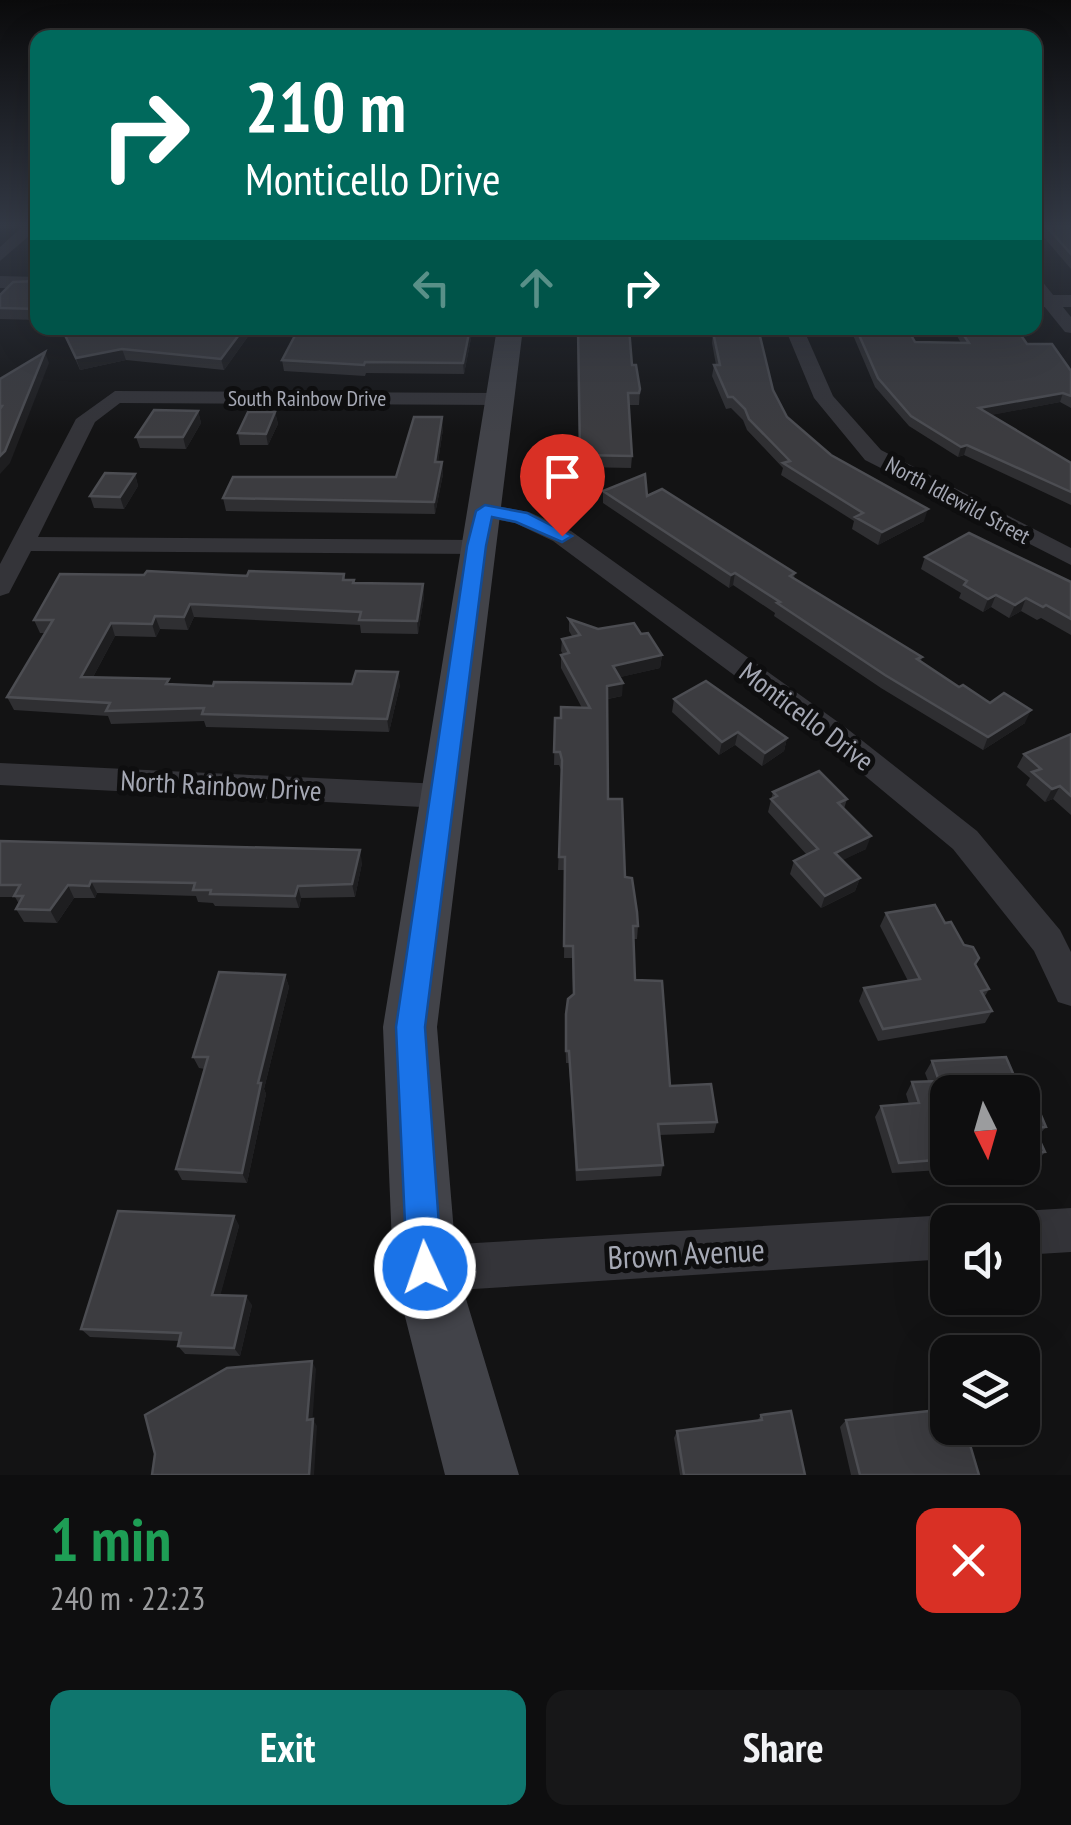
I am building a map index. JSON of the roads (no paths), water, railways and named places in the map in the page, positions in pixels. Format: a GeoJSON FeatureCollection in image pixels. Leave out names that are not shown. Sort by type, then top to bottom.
{"type":"FeatureCollection","features":[{"type":"Feature","properties":{"kind":"main road"},"geometry":{"type":"LineString","coordinates":[[482,1475],[425,1268],[410,1027],[509,335]]}},
{"type":"Feature","properties":{"kind":"street"},"geometry":{"type":"LineString","coordinates":[[1047,297],[1071,328]]}},
{"type":"Feature","properties":{"kind":"street","name":"North Idlewild Street"},"geometry":{"type":"LineString","coordinates":[[797,335],[824,398],[872,455],[1071,558]]}},
{"type":"Feature","properties":{"kind":"street","name":"South Rainbow Drive"},"geometry":{"type":"LineString","coordinates":[[22,544],[86,419],[115,397],[500,399]]}},
{"type":"Feature","properties":{"kind":"street","name":"Monticello Drive"},"geometry":{"type":"LineString","coordinates":[[22,544],[481,529],[520,517],[562,536],[834,734],[965,840],[1047,941],[1071,990]]}},
{"type":"Feature","properties":{"kind":"street"},"geometry":{"type":"LineString","coordinates":[[0,588],[22,544]]}},
{"type":"Feature","properties":{"kind":"street","name":"North Rainbow Drive"},"geometry":{"type":"LineString","coordinates":[[0,774],[441,796]]}},
{"type":"Feature","properties":{"kind":"street"},"geometry":{"type":"LineString","coordinates":[[1040,1231],[1071,1230]]}},
{"type":"Feature","properties":{"kind":"street","name":"Brown Avenue"},"geometry":{"type":"LineString","coordinates":[[425,1268],[930,1238]]}}]}
